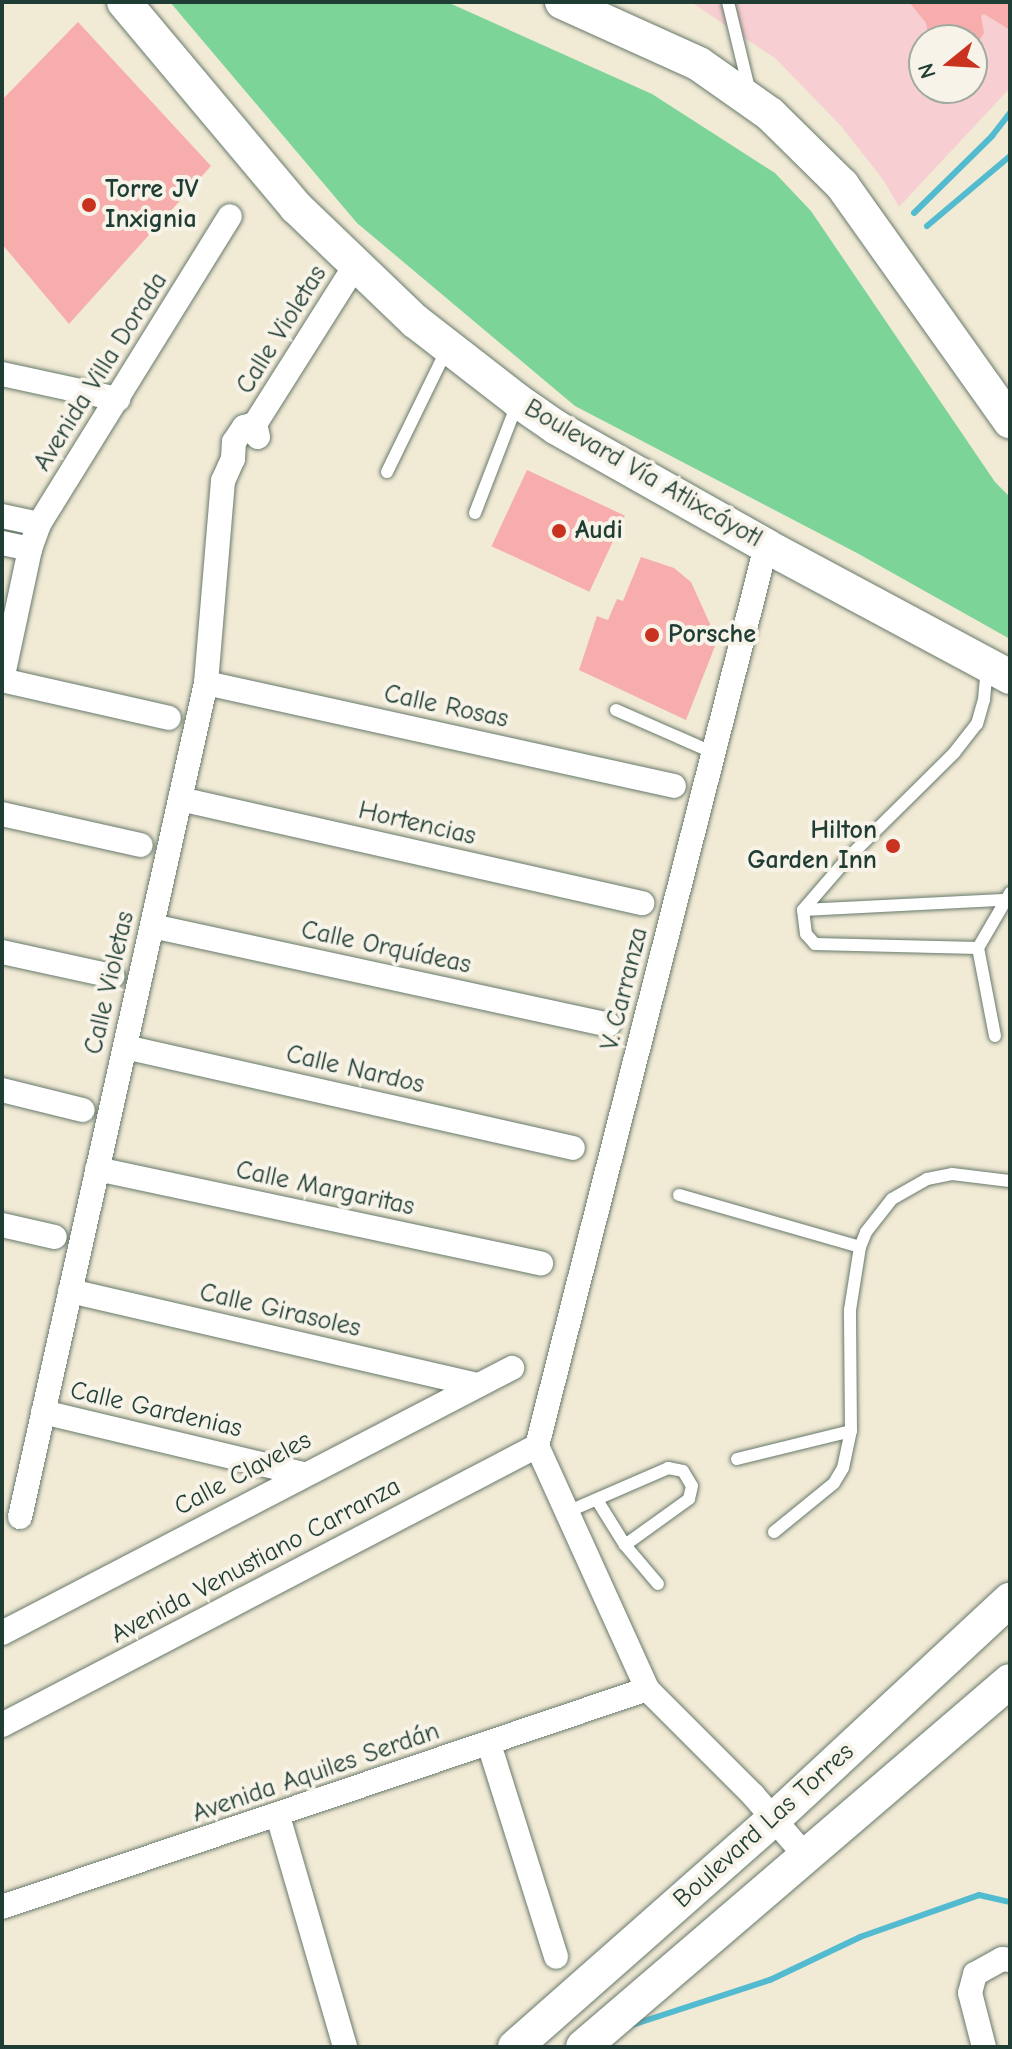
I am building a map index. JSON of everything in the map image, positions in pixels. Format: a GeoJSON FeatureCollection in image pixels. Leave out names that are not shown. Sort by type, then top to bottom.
{"type":"FeatureCollection","features":[{"type":"Feature","properties":{"kind":"main road","name":"Boulevard Vía Atlixcáyotl"},"geometry":{"type":"LineString","coordinates":[[124,2],[258,166],[355,266],[448,347],[518,401],[557,428],[766,546],[997,671]]}},
{"type":"Feature","properties":{"kind":"main road"},"geometry":{"type":"LineString","coordinates":[[562,2],[699,64],[752,100],[842,185],[1010,421]]}},
{"type":"Feature","properties":{"kind":"main road"},"geometry":{"type":"LineString","coordinates":[[997,671],[1010,701]]}},
{"type":"Feature","properties":{"kind":"main road","name":"Boulevard Las Torres"},"geometry":{"type":"LineString","coordinates":[[511,2044],[774,1819],[1010,1600]]}},
{"type":"Feature","properties":{"kind":"main road","name":"Boulevard Las Torres"},"geometry":{"type":"LineString","coordinates":[[583,2047],[804,1854],[1010,1681]]}},
{"type":"Feature","properties":{"kind":"street","name":"Avenida Villa Dorada"},"geometry":{"type":"LineString","coordinates":[[2,680],[30,549],[39,524],[230,216]]}},
{"type":"Feature","properties":{"kind":"street","name":"Calle Violetas"},"geometry":{"type":"LineString","coordinates":[[20,1517],[206,683],[223,481],[233,459],[234,442],[244,427],[255,424],[355,266]]}},
{"type":"Feature","properties":{"kind":"street"},"geometry":{"type":"LineString","coordinates":[[2,374],[118,399]]}},
{"type":"Feature","properties":{"kind":"street"},"geometry":{"type":"LineString","coordinates":[[2,516],[39,524]]}},
{"type":"Feature","properties":{"kind":"street"},"geometry":{"type":"LineString","coordinates":[[2,543],[30,549]]}},
{"type":"Feature","properties":{"kind":"street","name":"V. Carranza"},"geometry":{"type":"LineString","coordinates":[[537,1446],[766,546]]}},
{"type":"Feature","properties":{"kind":"street"},"geometry":{"type":"LineString","coordinates":[[2,680],[169,718]]}},
{"type":"Feature","properties":{"kind":"street","name":"Calle Rosas"},"geometry":{"type":"LineString","coordinates":[[206,683],[674,786]]}},
{"type":"Feature","properties":{"kind":"street","name":"Hortencias"},"geometry":{"type":"LineString","coordinates":[[180,799],[642,903]]}},
{"type":"Feature","properties":{"kind":"street"},"geometry":{"type":"LineString","coordinates":[[2,814],[141,845]]}},
{"type":"Feature","properties":{"kind":"street","name":"Calle Orquídeas"},"geometry":{"type":"LineString","coordinates":[[152,926],[608,1025]]}},
{"type":"Feature","properties":{"kind":"street"},"geometry":{"type":"LineString","coordinates":[[2,952],[112,976]]}},
{"type":"Feature","properties":{"kind":"street","name":"Calle Nardos"},"geometry":{"type":"LineString","coordinates":[[125,1047],[573,1148]]}},
{"type":"Feature","properties":{"kind":"street"},"geometry":{"type":"LineString","coordinates":[[2,1090],[83,1110]]}},
{"type":"Feature","properties":{"kind":"street","name":"Calle Margaritas"},"geometry":{"type":"LineString","coordinates":[[97,1169],[541,1263]]}},
{"type":"Feature","properties":{"kind":"street"},"geometry":{"type":"LineString","coordinates":[[2,1225],[55,1237]]}},
{"type":"Feature","properties":{"kind":"street","name":"Calle Girasoles"},"geometry":{"type":"LineString","coordinates":[[70,1291],[477,1385]]}},
{"type":"Feature","properties":{"kind":"street","name":"Calle Claveles"},"geometry":{"type":"LineString","coordinates":[[2,1633],[512,1368]]}},
{"type":"Feature","properties":{"kind":"street","name":"Calle Gardenias"},"geometry":{"type":"LineString","coordinates":[[43,1412],[303,1474]]}},
{"type":"Feature","properties":{"kind":"street"},"geometry":{"type":"LineString","coordinates":[[537,1446],[647,1689],[804,1854]]}},
{"type":"Feature","properties":{"kind":"street","name":"Avenida Venustiano Carranza"},"geometry":{"type":"LineString","coordinates":[[2,1725],[537,1446]]}},
{"type":"Feature","properties":{"kind":"street","name":"Avenida Aquiles Serdán"},"geometry":{"type":"LineString","coordinates":[[2,1907],[647,1689]]}},
{"type":"Feature","properties":{"kind":"street"},"geometry":{"type":"LineString","coordinates":[[489,1744],[556,1957]]}},
{"type":"Feature","properties":{"kind":"street"},"geometry":{"type":"LineString","coordinates":[[278,1816],[345,2047]]}},
{"type":"Feature","properties":{"kind":"street"},"geometry":{"type":"LineString","coordinates":[[984,2047],[970,1993],[975,1974],[1002,1959],[1010,1960]]}},
{"type":"Feature","properties":{"kind":"lane"},"geometry":{"type":"LineString","coordinates":[[728,2],[752,100]]}},
{"type":"Feature","properties":{"kind":"lane"},"geometry":{"type":"LineString","coordinates":[[387,472],[448,347]]}},
{"type":"Feature","properties":{"kind":"lane"},"geometry":{"type":"LineString","coordinates":[[475,513],[518,401]]}},
{"type":"Feature","properties":{"kind":"lane"},"geometry":{"type":"LineString","coordinates":[[978,948],[815,944],[806,934],[803,910],[847,859],[954,753],[977,724],[997,671]]}},
{"type":"Feature","properties":{"kind":"lane"},"geometry":{"type":"LineString","coordinates":[[616,710],[714,753]]}},
{"type":"Feature","properties":{"kind":"lane"},"geometry":{"type":"LineString","coordinates":[[803,910],[1007,896]]}},
{"type":"Feature","properties":{"kind":"lane"},"geometry":{"type":"LineString","coordinates":[[995,1036],[978,948],[1007,896]]}},
{"type":"Feature","properties":{"kind":"lane"},"geometry":{"type":"LineString","coordinates":[[774,1532],[834,1483],[843,1468],[851,1431],[850,1310],[860,1247],[866,1232],[892,1199],[927,1179],[952,1174],[1010,1181]]}},
{"type":"Feature","properties":{"kind":"lane"},"geometry":{"type":"LineString","coordinates":[[679,1195],[860,1247]]}},
{"type":"Feature","properties":{"kind":"lane"},"geometry":{"type":"LineString","coordinates":[[737,1459],[851,1431]]}},
{"type":"Feature","properties":{"kind":"lane"},"geometry":{"type":"LineString","coordinates":[[567,1512],[668,1468],[683,1471],[692,1486],[689,1499],[625,1545]]}},
{"type":"Feature","properties":{"kind":"lane"},"geometry":{"type":"LineString","coordinates":[[597,1500],[625,1545],[658,1584]]}},
{"type":"Feature","properties":{"kind":"shaded area"},"geometry":{"type":"Polygon","coordinates":[[[691,2],[1010,2],[1010,88],[899,207],[884,181],[841,126],[776,59],[691,2]]]}},
{"type":"Feature","properties":{"kind":"green space"},"geometry":{"type":"Polygon","coordinates":[[[170,2],[447,2],[652,94],[775,173],[811,211],[995,482],[1010,497],[1010,639],[857,553],[575,406],[357,223],[170,2]]]}},
{"type":"Feature","properties":{"kind":"building"},"geometry":{"type":"Polygon","coordinates":[[[909,2],[1010,2],[1010,30],[984,14],[981,16],[982,24],[926,23],[909,2]]]}},
{"type":"Feature","properties":{"kind":"building","name":"Torre JV Inxignia"},"geometry":{"type":"Polygon","coordinates":[[[78,22],[211,166],[69,324],[2,244],[2,100],[78,22]]]}},
{"type":"Feature","properties":{"kind":"building","name":"Audi"},"geometry":{"type":"Polygon","coordinates":[[[527,470],[625,516],[589,592],[492,546],[527,470]]]}},
{"type":"Feature","properties":{"kind":"building","name":"Porsche"},"geometry":{"type":"Polygon","coordinates":[[[641,557],[674,568],[691,582],[710,624],[715,646],[686,720],[579,670],[597,616],[608,620],[617,599],[623,601],[641,557]]]}},
{"type":"Feature","properties":{"kind":"waterway"},"geometry":{"type":"LineString","coordinates":[[914,213],[992,136],[1010,113]]}},
{"type":"Feature","properties":{"kind":"waterway"},"geometry":{"type":"LineString","coordinates":[[927,226],[1010,156]]}},
{"type":"Feature","properties":{"kind":"waterway"},"geometry":{"type":"LineString","coordinates":[[632,2025],[770,1980],[860,1937],[979,1895],[1010,1902]]}},
{"type":"Feature","properties":{"kind":"place","name":"Torre JV Inxignia"},"geometry":{"type":"Point","coordinates":[89,205]}},
{"type":"Feature","properties":{"kind":"place","name":"Audi"},"geometry":{"type":"Point","coordinates":[559,531]}},
{"type":"Feature","properties":{"kind":"place","name":"Porsche"},"geometry":{"type":"Point","coordinates":[652,635]}},
{"type":"Feature","properties":{"kind":"place","name":"Hilton Garden Inn"},"geometry":{"type":"Point","coordinates":[893,846]}}]}
